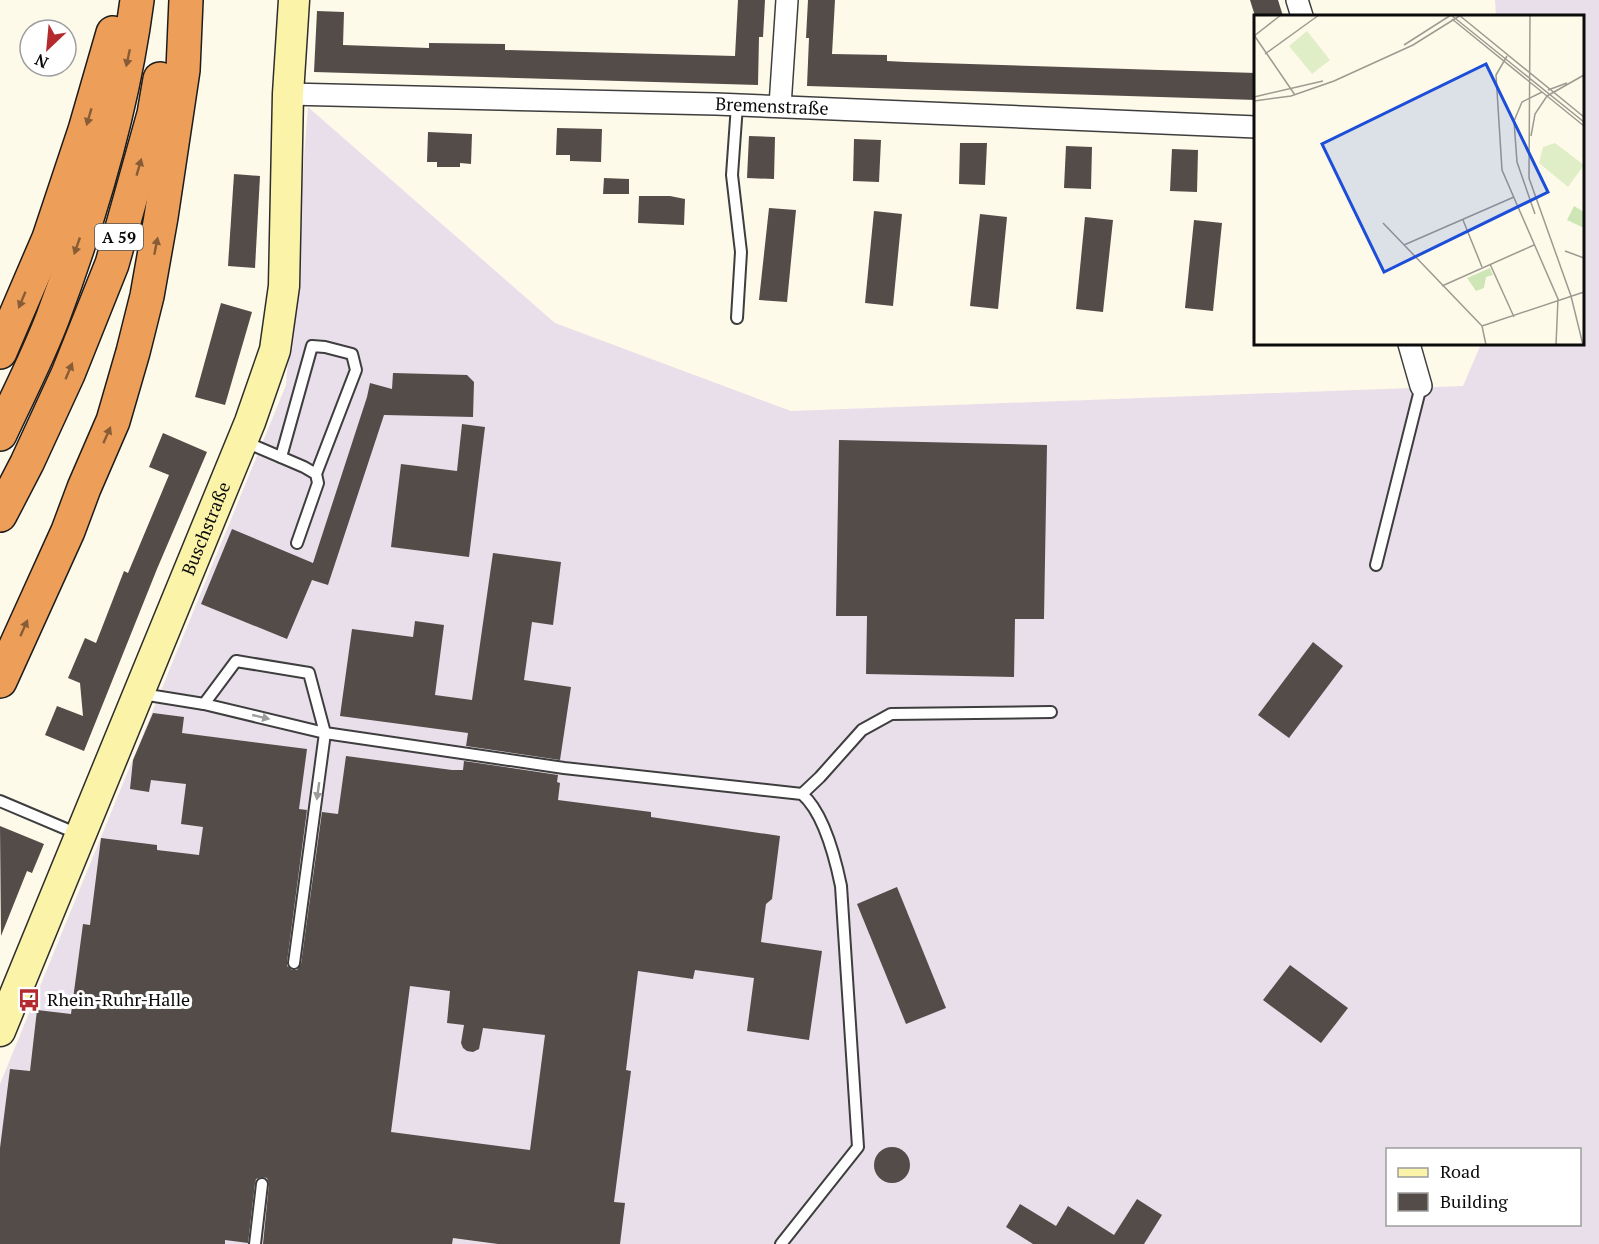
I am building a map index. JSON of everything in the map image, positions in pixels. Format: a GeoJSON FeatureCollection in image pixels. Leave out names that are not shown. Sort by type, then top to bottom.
{"type":"FeatureCollection","features":[{"type":"Feature","properties":{"kind":"highway"},"geometry":{"type":"LineString","coordinates":[[0,352],[49,238],[85,130],[122,0]]}},
{"type":"Feature","properties":{"kind":"highway","name":"A 59"},"geometry":{"type":"LineString","coordinates":[[0,434],[52,319],[99,183],[130,53],[136,0]]}},
{"type":"Feature","properties":{"kind":"highway","name":"A 59"},"geometry":{"type":"LineString","coordinates":[[0,515],[68,374],[112,264],[154,114],[174,0]]}},
{"type":"Feature","properties":{"kind":"highway"},"geometry":{"type":"LineString","coordinates":[[0,681],[68,531],[113,421],[133,352],[147,296],[161,217],[183,70],[186,0]]}},
{"type":"Feature","properties":{"kind":"street","name":"Buschstraße"},"geometry":{"type":"LineString","coordinates":[[0,1031],[13,987],[81,835],[242,441],[275,350],[284,286],[288,94],[294,0]]}},
{"type":"Feature","properties":{"kind":"street"},"geometry":{"type":"LineString","coordinates":[[780,106],[787,0]]}},
{"type":"Feature","properties":{"kind":"street"},"geometry":{"type":"LineString","coordinates":[[1297,0],[1302,15]]}},
{"type":"Feature","properties":{"kind":"street","name":"Bremenstraße"},"geometry":{"type":"LineString","coordinates":[[288,94],[780,106],[1254,127]]}},
{"type":"Feature","properties":{"kind":"street"},"geometry":{"type":"LineString","coordinates":[[1409,345],[1421,386]]}},
{"type":"Feature","properties":{"kind":"lane"},"geometry":{"type":"LineString","coordinates":[[737,105],[732,175],[741,252],[737,318]]}},
{"type":"Feature","properties":{"kind":"lane"},"geometry":{"type":"LineString","coordinates":[[281,457],[312,346],[352,354],[356,370],[316,474],[318,483],[297,543]]}},
{"type":"Feature","properties":{"kind":"lane"},"geometry":{"type":"LineString","coordinates":[[1376,566],[1421,386]]}},
{"type":"Feature","properties":{"kind":"lane"},"geometry":{"type":"LineString","coordinates":[[242,441],[316,474]]}},
{"type":"Feature","properties":{"kind":"lane"},"geometry":{"type":"LineString","coordinates":[[204,704],[236,661],[309,673],[325,733],[294,963]]}},
{"type":"Feature","properties":{"kind":"lane"},"geometry":{"type":"LineString","coordinates":[[139,693],[204,704],[325,733],[564,768],[802,794],[812,802],[834,854],[841,886],[858,1147],[782,1244]]}},
{"type":"Feature","properties":{"kind":"lane"},"geometry":{"type":"LineString","coordinates":[[802,794],[862,730],[891,714],[1051,711]]}},
{"type":"Feature","properties":{"kind":"lane"},"geometry":{"type":"LineString","coordinates":[[0,801],[81,835]]}},
{"type":"Feature","properties":{"kind":"lane"},"geometry":{"type":"LineString","coordinates":[[255,1244],[261,1184]]}},
{"type":"Feature","properties":{"kind":"shaded area"},"geometry":{"type":"Polygon","coordinates":[[[1495,0],[1599,0],[1599,1244],[0,1244],[0,1084],[286,385],[308,107],[555,323],[791,411],[1463,386],[1481,345],[1584,345],[1584,15],[1496,15],[1495,0]]]}},
{"type":"Feature","properties":{"kind":"building"},"geometry":{"type":"Polygon","coordinates":[[[738,0],[765,0],[763,37],[759,37],[758,85],[314,72],[317,11],[344,12],[343,45],[429,48],[429,43],[505,44],[505,50],[735,56],[738,0]]]}},
{"type":"Feature","properties":{"kind":"building"},"geometry":{"type":"Polygon","coordinates":[[[808,0],[835,0],[832,54],[887,55],[887,61],[906,62],[1254,73],[1254,100],[807,86],[809,38],[806,38],[808,0]]]}},
{"type":"Feature","properties":{"kind":"building"},"geometry":{"type":"Polygon","coordinates":[[[1250,0],[1278,0],[1283,15],[1255,15],[1250,0]]]}},
{"type":"Feature","properties":{"kind":"building"},"geometry":{"type":"Polygon","coordinates":[[[557,128],[602,129],[601,162],[570,161],[570,155],[556,155],[557,128]]]}},
{"type":"Feature","properties":{"kind":"building"},"geometry":{"type":"Polygon","coordinates":[[[428,132],[472,134],[471,164],[460,163],[460,167],[437,167],[437,162],[427,162],[428,132]]]}},
{"type":"Feature","properties":{"kind":"building"},"geometry":{"type":"Polygon","coordinates":[[[749,136],[775,137],[774,179],[747,178],[749,136]]]}},
{"type":"Feature","properties":{"kind":"building"},"geometry":{"type":"Polygon","coordinates":[[[854,139],[881,140],[879,182],[853,181],[854,139]]]}},
{"type":"Feature","properties":{"kind":"building"},"geometry":{"type":"Polygon","coordinates":[[[960,143],[987,143],[985,185],[959,184],[960,143]]]}},
{"type":"Feature","properties":{"kind":"building"},"geometry":{"type":"Polygon","coordinates":[[[1066,146],[1092,147],[1091,189],[1064,188],[1066,146]]]}},
{"type":"Feature","properties":{"kind":"building"},"geometry":{"type":"Polygon","coordinates":[[[1172,149],[1198,150],[1197,192],[1170,191],[1172,149]]]}},
{"type":"Feature","properties":{"kind":"building"},"geometry":{"type":"Polygon","coordinates":[[[234,174],[260,176],[255,268],[228,266],[234,174]]]}},
{"type":"Feature","properties":{"kind":"building"},"geometry":{"type":"Polygon","coordinates":[[[604,178],[629,179],[629,194],[603,194],[604,178]]]}},
{"type":"Feature","properties":{"kind":"building"},"geometry":{"type":"Polygon","coordinates":[[[639,196],[670,196],[685,199],[684,225],[638,223],[639,196]]]}},
{"type":"Feature","properties":{"kind":"building"},"geometry":{"type":"Polygon","coordinates":[[[769,208],[796,210],[787,302],[759,300],[769,208]]]}},
{"type":"Feature","properties":{"kind":"building"},"geometry":{"type":"Polygon","coordinates":[[[874,211],[902,214],[893,306],[865,303],[874,211]]]}},
{"type":"Feature","properties":{"kind":"building"},"geometry":{"type":"Polygon","coordinates":[[[980,214],[1007,217],[998,309],[970,306],[980,214]]]}},
{"type":"Feature","properties":{"kind":"building"},"geometry":{"type":"Polygon","coordinates":[[[1085,217],[1113,220],[1103,312],[1076,309],[1085,217]]]}},
{"type":"Feature","properties":{"kind":"building"},"geometry":{"type":"Polygon","coordinates":[[[1194,220],[1222,223],[1213,311],[1185,308],[1194,220]]]}},
{"type":"Feature","properties":{"kind":"building"},"geometry":{"type":"Polygon","coordinates":[[[221,303],[252,312],[225,405],[195,397],[221,303]]]}},
{"type":"Feature","properties":{"kind":"building"},"geometry":{"type":"Polygon","coordinates":[[[393,373],[467,375],[474,382],[473,417],[384,415],[328,585],[312,580],[287,639],[201,604],[232,529],[313,563],[370,383],[392,389],[393,373]]]}},
{"type":"Feature","properties":{"kind":"building"},"geometry":{"type":"Polygon","coordinates":[[[462,424],[485,427],[469,557],[391,547],[401,464],[457,471],[462,424]]]}},
{"type":"Feature","properties":{"kind":"building"},"geometry":{"type":"Polygon","coordinates":[[[163,433],[207,452],[84,751],[45,735],[57,706],[83,716],[80,683],[68,678],[85,638],[96,643],[124,571],[128,573],[169,475],[149,467],[163,433]]]}},
{"type":"Feature","properties":{"kind":"building"},"geometry":{"type":"Polygon","coordinates":[[[839,440],[1047,445],[1044,619],[1015,619],[1014,677],[866,674],[867,616],[836,616],[839,440]]]}},
{"type":"Feature","properties":{"kind":"building"},"geometry":{"type":"Polygon","coordinates":[[[493,553],[561,562],[553,625],[532,622],[524,680],[571,687],[560,760],[466,746],[468,733],[340,716],[352,629],[413,637],[415,621],[444,625],[435,695],[472,700],[493,553]]]}},
{"type":"Feature","properties":{"kind":"building"},"geometry":{"type":"Polygon","coordinates":[[[1313,642],[1343,666],[1289,738],[1258,715],[1313,642]]]}},
{"type":"Feature","properties":{"kind":"building"},"geometry":{"type":"Polygon","coordinates":[[[153,713],[184,717],[182,733],[307,749],[299,809],[307,810],[287,962],[287,966],[292,970],[297,970],[301,964],[322,812],[338,814],[346,756],[452,770],[463,770],[464,761],[558,775],[557,782],[560,783],[558,800],[651,812],[651,817],[780,836],[772,899],[766,904],[761,942],[822,951],[809,1040],[747,1031],[754,978],[695,970],[693,979],[638,971],[626,1070],[631,1071],[614,1202],[625,1203],[620,1244],[498,1244],[453,1238],[452,1244],[263,1244],[269,1184],[267,1178],[262,1177],[256,1179],[255,1183],[248,1243],[225,1240],[225,1244],[0,1244],[0,1148],[10,1069],[30,1071],[37,1010],[71,1014],[83,924],[90,925],[101,838],[157,845],[157,850],[199,855],[203,827],[181,824],[186,784],[151,780],[149,792],[130,789],[133,760],[153,713]],[[410,986],[391,1132],[530,1150],[545,1035],[483,1028],[479,1049],[473,1052],[467,1051],[461,1043],[464,1025],[447,1023],[450,991],[410,986]]]}},
{"type":"Feature","properties":{"kind":"building"},"geometry":{"type":"Polygon","coordinates":[[[0,826],[44,844],[32,873],[27,871],[1,936],[0,826]]]}},
{"type":"Feature","properties":{"kind":"building"},"geometry":{"type":"Polygon","coordinates":[[[897,887],[946,1008],[906,1024],[857,904],[897,887]]]}},
{"type":"Feature","properties":{"kind":"building"},"geometry":{"type":"Polygon","coordinates":[[[1290,965],[1348,1008],[1321,1043],[1263,1000],[1290,965]]]}},
{"type":"Feature","properties":{"kind":"building"},"geometry":{"type":"Polygon","coordinates":[[[892,1147],[905,1152],[910,1165],[905,1178],[892,1183],[879,1178],[874,1165],[879,1152],[892,1147]]]}},
{"type":"Feature","properties":{"kind":"building"},"geometry":{"type":"Polygon","coordinates":[[[1137,1199],[1162,1215],[1144,1244],[1033,1244],[1006,1227],[1020,1204],[1056,1226],[1068,1206],[1114,1235],[1137,1199]]]}},
{"type":"Feature","properties":{"kind":"place","name":"Rhein-Ruhr-Halle"},"geometry":{"type":"Point","coordinates":[29,1000]}}]}
